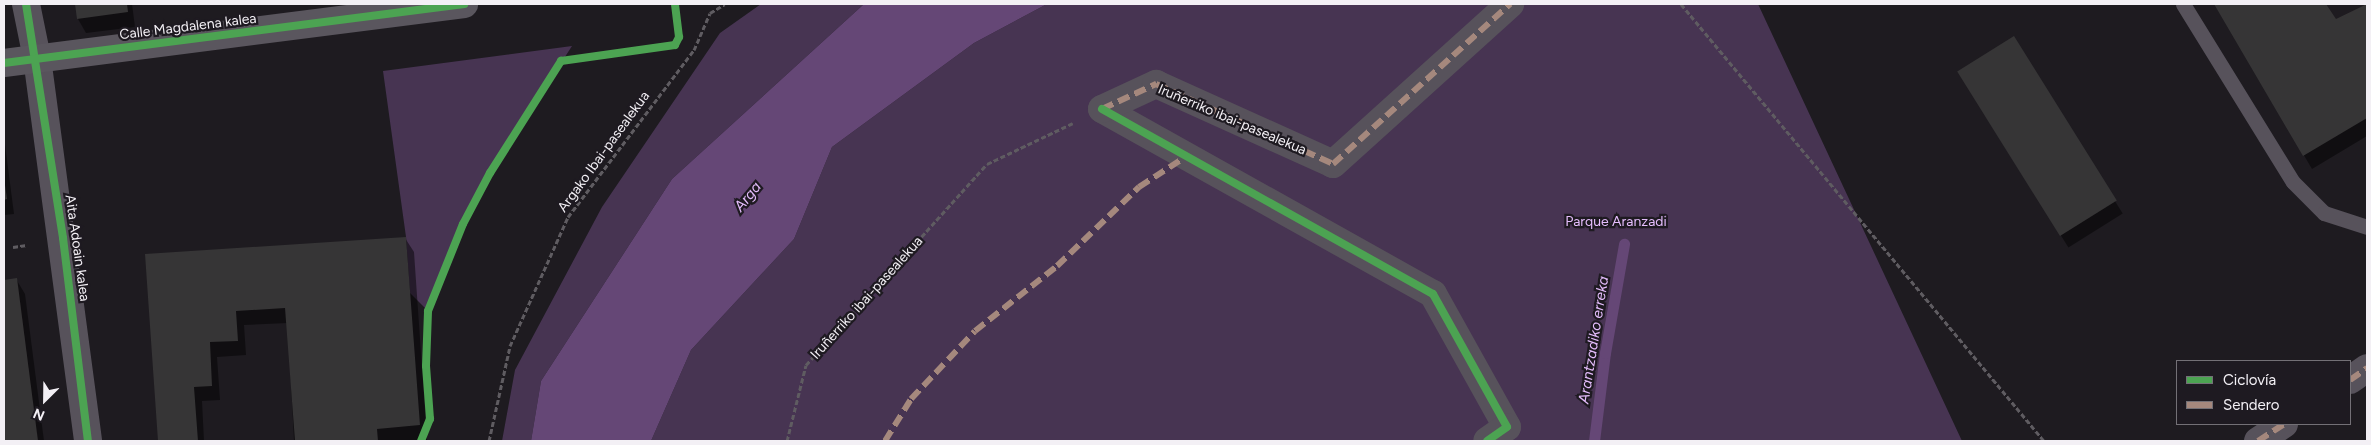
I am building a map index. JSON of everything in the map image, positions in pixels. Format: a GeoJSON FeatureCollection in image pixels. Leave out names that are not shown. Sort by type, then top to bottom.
{"type":"FeatureCollection","features":[{"type":"Feature","properties":{"kind":"main road","name":"Calle Magdalena kalea"},"geometry":{"type":"LineString","coordinates":[[4,63],[342,12],[464,4]]}},
{"type":"Feature","properties":{"kind":"street","name":"Aita Adoain kalea"},"geometry":{"type":"LineString","coordinates":[[26,4],[37,58],[88,441]]}},
{"type":"Feature","properties":{"kind":"street","name":"Iruñerriko ibai-pasealekua"},"geometry":{"type":"LineString","coordinates":[[1102,109],[1156,84],[1333,164],[1510,4]]}},
{"type":"Feature","properties":{"kind":"street"},"geometry":{"type":"LineString","coordinates":[[1102,109],[1432,294],[1507,426],[1487,441]]}},
{"type":"Feature","properties":{"kind":"street"},"geometry":{"type":"LineString","coordinates":[[2351,379],[2367,368]]}},
{"type":"Feature","properties":{"kind":"street"},"geometry":{"type":"LineString","coordinates":[[2258,441],[2282,425]]}},
{"type":"Feature","properties":{"kind":"lane"},"geometry":{"type":"LineString","coordinates":[[2183,4],[2293,182],[2324,213],[2367,227]]}},
{"type":"Feature","properties":{"kind":"path"},"geometry":{"type":"LineString","coordinates":[[1681,4],[2044,441]]}},
{"type":"Feature","properties":{"kind":"green space"},"geometry":{"type":"Polygon","coordinates":[[[761,4],[864,4],[672,179],[541,381],[531,441],[502,441],[515,370],[602,207],[720,33],[761,4]]]}},
{"type":"Feature","properties":{"kind":"green space","name":"Parque Aranzadi"},"geometry":{"type":"Polygon","coordinates":[[[1047,4],[1758,4],[1962,441],[651,441],[691,350],[794,239],[832,147],[974,43],[1047,4]]]}},
{"type":"Feature","properties":{"kind":"green space"},"geometry":{"type":"Polygon","coordinates":[[[572,46],[490,173],[463,224],[428,311],[410,293],[406,237],[383,71],[572,46]]]}},
{"type":"Feature","properties":{"kind":"water","name":"Arga"},"geometry":{"type":"Polygon","coordinates":[[[864,4],[1047,4],[974,43],[832,147],[794,239],[691,350],[651,441],[531,441],[541,381],[672,179],[864,4]]]}},
{"type":"Feature","properties":{"kind":"building"},"geometry":{"type":"Polygon","coordinates":[[[75,4],[127,4],[128,12],[77,19],[75,4]]]}},
{"type":"Feature","properties":{"kind":"building"},"geometry":{"type":"Polygon","coordinates":[[[2214,4],[2326,4],[2336,19],[2367,4],[2367,118],[2303,156],[2214,4]]]}},
{"type":"Feature","properties":{"kind":"building"},"geometry":{"type":"Polygon","coordinates":[[[2014,36],[2117,201],[2060,236],[1957,72],[2014,36]]]}},
{"type":"Feature","properties":{"kind":"building"},"geometry":{"type":"Polygon","coordinates":[[[4,186],[7,199],[4,200],[4,186]]]}},
{"type":"Feature","properties":{"kind":"building"},"geometry":{"type":"Polygon","coordinates":[[[406,237],[420,425],[377,429],[378,441],[295,441],[285,308],[236,311],[238,341],[210,342],[212,386],[194,387],[198,441],[158,441],[145,254],[406,237]]]}},
{"type":"Feature","properties":{"kind":"building"},"geometry":{"type":"Polygon","coordinates":[[[17,278],[38,441],[4,441],[4,280],[17,278]]]}},
{"type":"Feature","properties":{"kind":"waterway","name":"Arantzadiko erreka"},"geometry":{"type":"LineString","coordinates":[[1594,441],[1605,353],[1624,244]]}},
{"type":"Feature","properties":{"kind":"marked path"},"geometry":{"type":"LineString","coordinates":[[1102,109],[1156,84],[1333,164],[1510,4]]}},
{"type":"Feature","properties":{"kind":"marked path"},"geometry":{"type":"LineString","coordinates":[[885,441],[911,399],[975,331],[1057,266],[1139,187],[1187,156]]}},
{"type":"Feature","properties":{"kind":"marked path"},"geometry":{"type":"LineString","coordinates":[[2351,379],[2367,368]]}},
{"type":"Feature","properties":{"kind":"marked path"},"geometry":{"type":"LineString","coordinates":[[2258,441],[2282,425]]}},
{"type":"Feature","properties":{"kind":"cycle path"},"geometry":{"type":"LineString","coordinates":[[26,4],[63,238],[88,441]]}},
{"type":"Feature","properties":{"kind":"cycle path"},"geometry":{"type":"LineString","coordinates":[[4,63],[464,4]]}},
{"type":"Feature","properties":{"kind":"cycle path"},"geometry":{"type":"LineString","coordinates":[[421,441],[430,419],[426,366],[428,311],[463,224],[490,173],[561,61],[675,45],[679,37],[675,4]]}},
{"type":"Feature","properties":{"kind":"cycle path"},"geometry":{"type":"LineString","coordinates":[[1102,109],[1433,294],[1507,427],[1487,441]]}}]}
